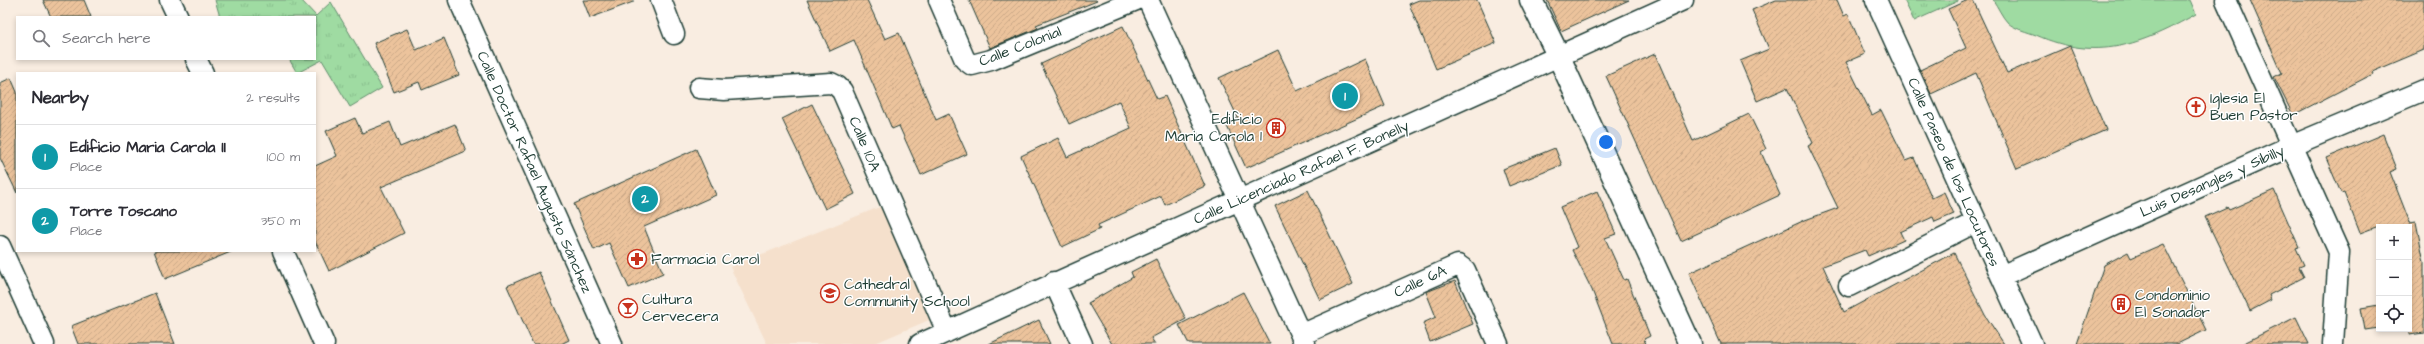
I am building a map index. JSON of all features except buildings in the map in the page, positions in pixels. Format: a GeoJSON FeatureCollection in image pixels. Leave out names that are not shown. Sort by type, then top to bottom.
{"type":"FeatureCollection","features":[{"type":"Feature","properties":{"kind":"street"},"geometry":{"type":"LineString","coordinates":[[170,0],[178,16]]}},
{"type":"Feature","properties":{"kind":"street","name":"Calle Doctor Rafael Augusto Sánchez"},"geometry":{"type":"LineString","coordinates":[[459,0],[612,344]]}},
{"type":"Feature","properties":{"kind":"street"},"geometry":{"type":"LineString","coordinates":[[661,0],[674,34]]}},
{"type":"Feature","properties":{"kind":"street","name":"Calle Colonial"},"geometry":{"type":"LineString","coordinates":[[939,0],[965,60],[972,65],[991,60],[1136,0]]}},
{"type":"Feature","properties":{"kind":"street"},"geometry":{"type":"LineString","coordinates":[[1148,0],[1303,340]]}},
{"type":"Feature","properties":{"kind":"street"},"geometry":{"type":"LineString","coordinates":[[1531,0],[1559,57],[1690,344]]}},
{"type":"Feature","properties":{"kind":"street","name":"Calle Licenciado Rafael F. Bonelly"},"geometry":{"type":"LineString","coordinates":[[920,344],[1054,282],[1559,57],[1683,0]]}},
{"type":"Feature","properties":{"kind":"street","name":"Calle Paseo de los Locutores"},"geometry":{"type":"LineString","coordinates":[[1876,0],[2032,344]]}},
{"type":"Feature","properties":{"kind":"street"},"geometry":{"type":"LineString","coordinates":[[2226,0],[2339,252],[2333,344]]}},
{"type":"Feature","properties":{"kind":"street"},"geometry":{"type":"LineString","coordinates":[[196,60],[202,72]]}},
{"type":"Feature","properties":{"kind":"street","name":"Calle 10A"},"geometry":{"type":"LineString","coordinates":[[699,88],[724,90],[831,83],[840,88],[947,332]]}},
{"type":"Feature","properties":{"kind":"street","name":"Luis Desangles y Sibilly"},"geometry":{"type":"LineString","coordinates":[[2001,276],[2291,146],[2424,90]]}},
{"type":"Feature","properties":{"kind":"street"},"geometry":{"type":"LineString","coordinates":[[1848,286],[1976,222]]}},
{"type":"Feature","properties":{"kind":"street"},"geometry":{"type":"LineString","coordinates":[[0,246],[44,344]]}},
{"type":"Feature","properties":{"kind":"street"},"geometry":{"type":"LineString","coordinates":[[283,252],[324,344]]}},
{"type":"Feature","properties":{"kind":"street","name":"Calle 6A"},"geometry":{"type":"LineString","coordinates":[[1303,340],[1458,265],[1465,270],[1498,344]]}},
{"type":"Feature","properties":{"kind":"street"},"geometry":{"type":"LineString","coordinates":[[1054,282],[1082,344]]}},
{"type":"Feature","properties":{"kind":"shaded area","name":"Cathedral Community School"},"geometry":{"type":"Polygon","coordinates":[[[882,206],[929,320],[873,344],[767,344],[730,267],[882,206]]]}},
{"type":"Feature","properties":{"kind":"green space"},"geometry":{"type":"Polygon","coordinates":[[[215,0],[301,0],[316,16],[220,16],[215,0]]]}},
{"type":"Feature","properties":{"kind":"green space"},"geometry":{"type":"Polygon","coordinates":[[[1904,0],[1958,0],[1958,1],[1914,21],[1904,0]]]}},
{"type":"Feature","properties":{"kind":"green space"},"geometry":{"type":"Polygon","coordinates":[[[1993,0],[2190,0],[2196,14],[2176,25],[2137,41],[2118,46],[2099,48],[2079,47],[2058,43],[2014,27],[2006,21],[1993,0]]]}},
{"type":"Feature","properties":{"kind":"green space"},"geometry":{"type":"Polygon","coordinates":[[[331,2],[382,88],[350,107],[322,60],[296,72],[290,60],[316,60],[316,16],[331,2]]]}},
{"type":"Feature","properties":{"kind":"place","name":"Edificio Maria Carola II"},"geometry":{"type":"Point","coordinates":[1345,96]}},
{"type":"Feature","properties":{"kind":"place","name":"Iglesia El Buen Pastor"},"geometry":{"type":"Point","coordinates":[2196,107]}},
{"type":"Feature","properties":{"kind":"place","name":"Edificio Maria Carola 1"},"geometry":{"type":"Point","coordinates":[1276,128]}},
{"type":"Feature","properties":{"kind":"place","name":"Torre Toscano"},"geometry":{"type":"Point","coordinates":[645,199]}},
{"type":"Feature","properties":{"kind":"place","name":"Farmacia Carol"},"geometry":{"type":"Point","coordinates":[637,259]}},
{"type":"Feature","properties":{"kind":"place","name":"Cathedral Community School"},"geometry":{"type":"Point","coordinates":[830,293]}},
{"type":"Feature","properties":{"kind":"place","name":"Condominio El Sonador"},"geometry":{"type":"Point","coordinates":[2121,304]}},
{"type":"Feature","properties":{"kind":"place","name":"Cultura Cervecera"},"geometry":{"type":"Point","coordinates":[628,308]}}]}
